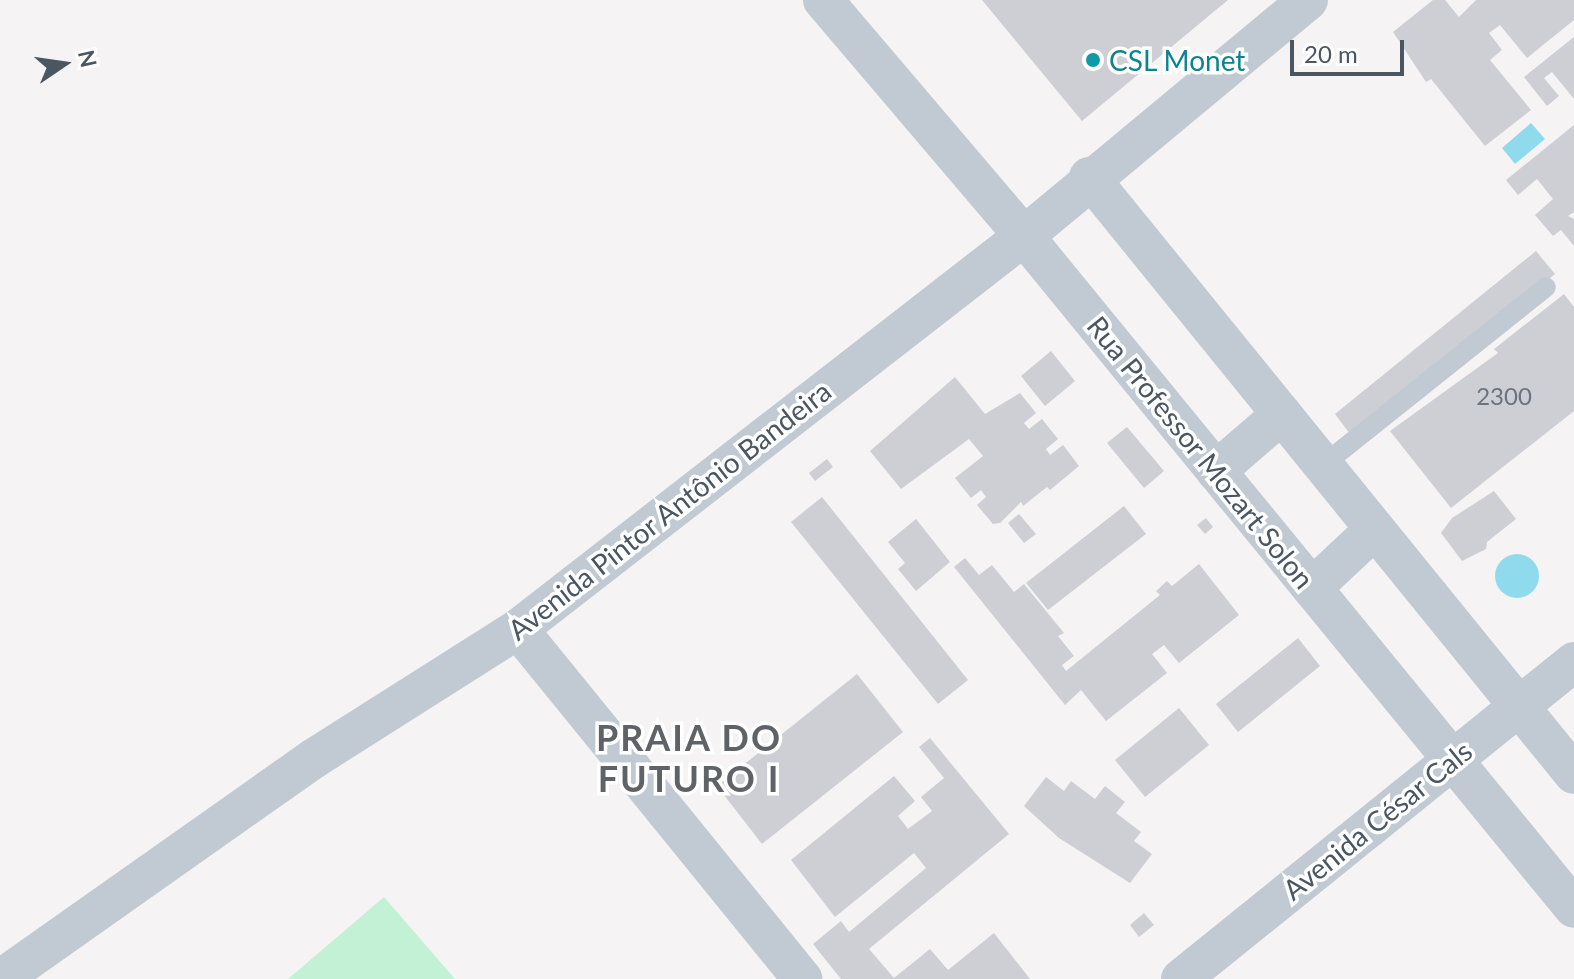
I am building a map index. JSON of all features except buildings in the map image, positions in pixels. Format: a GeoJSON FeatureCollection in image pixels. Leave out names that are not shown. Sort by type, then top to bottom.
{"type":"FeatureCollection","features":[{"type":"Feature","properties":{"kind":"street","name":"Rua Professor Mozart Solon"},"geometry":{"type":"LineString","coordinates":[[823,0],[1024,236],[1574,908]]}},
{"type":"Feature","properties":{"kind":"street","name":"Avenida Pintor Antônio Bandeira"},"geometry":{"type":"LineString","coordinates":[[1,979],[313,759],[518,629],[1024,236],[1089,177],[1308,0]]}},
{"type":"Feature","properties":{"kind":"street"},"geometry":{"type":"LineString","coordinates":[[1089,177],[1574,774]]}},
{"type":"Feature","properties":{"kind":"street"},"geometry":{"type":"LineString","coordinates":[[1216,471],[1282,414]]}},
{"type":"Feature","properties":{"kind":"street"},"geometry":{"type":"LineString","coordinates":[[1312,588],[1375,529]]}},
{"type":"Feature","properties":{"kind":"street"},"geometry":{"type":"LineString","coordinates":[[518,629],[802,979]]}},
{"type":"Feature","properties":{"kind":"street","name":"Avenida César Cals"},"geometry":{"type":"LineString","coordinates":[[1181,979],[1574,662]]}},
{"type":"Feature","properties":{"kind":"lane"},"geometry":{"type":"LineString","coordinates":[[1323,465],[1546,287]]}},
{"type":"Feature","properties":{"kind":"green space"},"geometry":{"type":"Polygon","coordinates":[[[384,897],[455,979],[288,979],[384,897]]]}},
{"type":"Feature","properties":{"kind":"water"},"geometry":{"type":"Polygon","coordinates":[[[1531,123],[1545,139],[1515,164],[1502,148],[1531,123]]]}},
{"type":"Feature","properties":{"kind":"water"},"geometry":{"type":"Polygon","coordinates":[[[1517,554],[1533,560],[1539,576],[1533,592],[1517,598],[1501,592],[1495,576],[1501,560],[1517,554]]]}},
{"type":"Feature","properties":{"kind":"place","name":"CSL Monet"},"geometry":{"type":"Point","coordinates":[1093,60]}},
{"type":"Feature","properties":{"kind":"district","name":"PRAIA DO FUTURO I"},"geometry":{"type":"Point","coordinates":[689,758]}}]}
